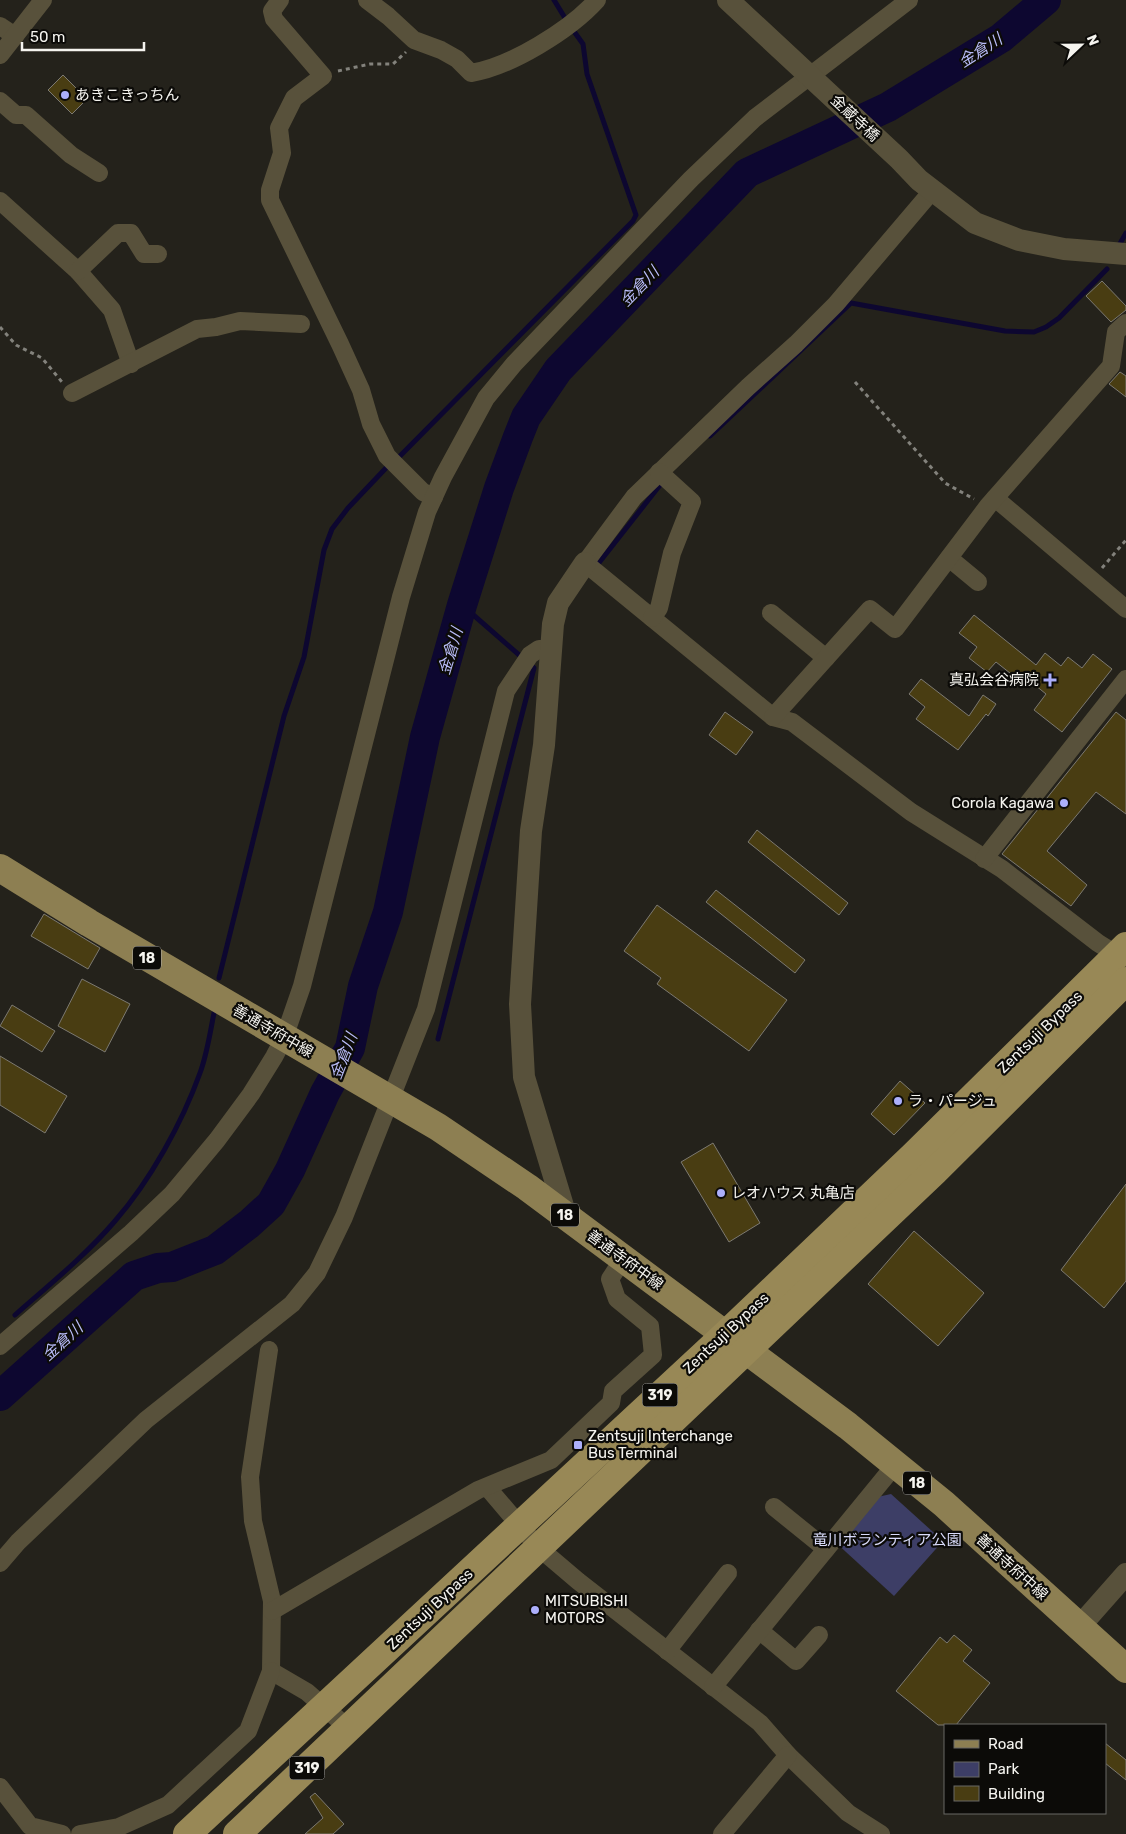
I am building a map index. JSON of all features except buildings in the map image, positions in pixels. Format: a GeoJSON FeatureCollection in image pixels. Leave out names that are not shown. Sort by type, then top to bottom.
{"type":"FeatureCollection","features":[{"type":"Feature","properties":{"kind":"highway","name":"Zentsuji Bypass"},"geometry":{"type":"LineString","coordinates":[[248,1830],[348,1728],[538,1547],[913,1156],[1123,954]]}},
{"type":"Feature","properties":{"kind":"highway","name":"Zentsuji Bypass"},"geometry":{"type":"LineString","coordinates":[[187,1834],[520,1526],[934,1171],[1126,981]]}},
{"type":"Feature","properties":{"kind":"main road","name":"善通寺府中線"},"geometry":{"type":"LineString","coordinates":[[0,868],[486,1158],[736,1342],[944,1504],[1126,1669]]}},
{"type":"Feature","properties":{"kind":"street"},"geometry":{"type":"LineString","coordinates":[[0,55],[7,31],[43,0]]}},
{"type":"Feature","properties":{"kind":"street"},"geometry":{"type":"LineString","coordinates":[[280,0],[272,11],[274,19],[323,76],[294,98],[279,128],[282,153],[270,190],[270,200],[340,344],[361,390],[371,424],[387,456],[423,492],[434,497]]}},
{"type":"Feature","properties":{"kind":"street"},"geometry":{"type":"LineString","coordinates":[[367,0],[418,41],[457,59],[470,73],[487,71],[541,44],[588,10],[597,0]]}},
{"type":"Feature","properties":{"kind":"street","name":"金蔵寺橋"},"geometry":{"type":"LineString","coordinates":[[728,0],[932,191],[975,224],[1019,240],[1064,249],[1126,254]]}},
{"type":"Feature","properties":{"kind":"street"},"geometry":{"type":"LineString","coordinates":[[0,1346],[131,1234],[172,1194],[217,1140],[290,1042],[401,597],[427,512],[486,398],[514,364],[691,179],[755,118],[909,0]]}},
{"type":"Feature","properties":{"kind":"street"},"geometry":{"type":"LineString","coordinates":[[0,101],[16,115],[26,115],[71,155],[99,174]]}},
{"type":"Feature","properties":{"kind":"street"},"geometry":{"type":"LineString","coordinates":[[0,1563],[18,1542],[146,1420],[292,1304],[317,1272],[344,1217],[383,1095],[426,1008],[506,691],[535,656],[558,603],[634,497],[663,476],[836,304],[932,191]]}},
{"type":"Feature","properties":{"kind":"street"},"geometry":{"type":"LineString","coordinates":[[0,202],[78,271],[112,310],[131,364]]}},
{"type":"Feature","properties":{"kind":"street"},"geometry":{"type":"LineString","coordinates":[[78,271],[118,233],[131,234],[144,254],[158,254]]}},
{"type":"Feature","properties":{"kind":"street"},"geometry":{"type":"LineString","coordinates":[[72,393],[197,329],[216,328],[240,321],[301,324]]}},
{"type":"Feature","properties":{"kind":"street"},"geometry":{"type":"LineString","coordinates":[[773,718],[870,609],[895,629],[992,502],[1111,366],[1116,332],[1126,323]]}},
{"type":"Feature","properties":{"kind":"street"},"geometry":{"type":"LineString","coordinates":[[652,618],[659,608],[672,553],[692,502],[663,476]]}},
{"type":"Feature","properties":{"kind":"street"},"geometry":{"type":"LineString","coordinates":[[992,502],[1126,609]]}},
{"type":"Feature","properties":{"kind":"street"},"geometry":{"type":"LineString","coordinates":[[949,558],[978,582]]}},
{"type":"Feature","properties":{"kind":"street"},"geometry":{"type":"LineString","coordinates":[[585,563],[773,718],[792,722],[911,812],[1002,869],[1098,943],[1123,954]]}},
{"type":"Feature","properties":{"kind":"street"},"geometry":{"type":"LineString","coordinates":[[771,613],[826,658]]}},
{"type":"Feature","properties":{"kind":"street"},"geometry":{"type":"LineString","coordinates":[[535,656],[544,745],[531,831],[520,1004],[524,1077],[566,1216]]}},
{"type":"Feature","properties":{"kind":"street"},"geometry":{"type":"LineString","coordinates":[[984,859],[1126,679]]}},
{"type":"Feature","properties":{"kind":"street"},"geometry":{"type":"LineString","coordinates":[[272,1611],[444,1510],[487,1487],[551,1460],[611,1403],[614,1391],[653,1354],[650,1326],[617,1299],[610,1279],[623,1259]]}},
{"type":"Feature","properties":{"kind":"street"},"geometry":{"type":"LineString","coordinates":[[84,1834],[119,1827],[168,1805],[248,1731],[271,1671],[272,1601],[253,1521],[250,1477],[269,1350]]}},
{"type":"Feature","properties":{"kind":"street"},"geometry":{"type":"LineString","coordinates":[[713,1687],[895,1465]]}},
{"type":"Feature","properties":{"kind":"street"},"geometry":{"type":"LineString","coordinates":[[487,1487],[538,1547],[760,1723],[788,1755],[848,1813],[881,1834]]}},
{"type":"Feature","properties":{"kind":"street"},"geometry":{"type":"LineString","coordinates":[[774,1506],[826,1548]]}},
{"type":"Feature","properties":{"kind":"street"},"geometry":{"type":"LineString","coordinates":[[667,1651],[728,1573]]}},
{"type":"Feature","properties":{"kind":"street"},"geometry":{"type":"LineString","coordinates":[[1080,1626],[1126,1574]]}},
{"type":"Feature","properties":{"kind":"street"},"geometry":{"type":"LineString","coordinates":[[759,1630],[796,1661],[819,1635]]}},
{"type":"Feature","properties":{"kind":"street"},"geometry":{"type":"LineString","coordinates":[[271,1671],[307,1692],[348,1728]]}},
{"type":"Feature","properties":{"kind":"street"},"geometry":{"type":"LineString","coordinates":[[722,1834],[788,1755]]}},
{"type":"Feature","properties":{"kind":"street"},"geometry":{"type":"LineString","coordinates":[[0,1787],[30,1826],[62,1834]]}},
{"type":"Feature","properties":{"kind":"path"},"geometry":{"type":"LineString","coordinates":[[323,76],[370,64],[393,64],[418,41]]}},
{"type":"Feature","properties":{"kind":"path"},"geometry":{"type":"LineString","coordinates":[[0,327],[16,345],[42,358],[72,393]]}},
{"type":"Feature","properties":{"kind":"path"},"geometry":{"type":"LineString","coordinates":[[854,382],[945,483],[992,502]]}},
{"type":"Feature","properties":{"kind":"path"},"geometry":{"type":"LineString","coordinates":[[1092,580],[1126,540]]}},
{"type":"Feature","properties":{"kind":"green space","name":"竜川ボランティア公園"},"geometry":{"type":"Polygon","coordinates":[[[891,1494],[943,1541],[894,1596],[834,1541],[873,1498],[891,1494]]]}},
{"type":"Feature","properties":{"kind":"waterway"},"geometry":{"type":"LineString","coordinates":[[554,0],[565,18]]}},
{"type":"Feature","properties":{"kind":"waterway","name":"金倉川"},"geometry":{"type":"LineString","coordinates":[[0,1396],[134,1276],[158,1268],[172,1267],[215,1250],[249,1224],[271,1204],[290,1170],[325,1093],[350,1048],[363,986],[388,912],[425,737],[462,605],[499,488],[526,417],[558,370],[747,173],[888,107],[1001,38],[1046,0]]}},
{"type":"Feature","properties":{"kind":"waterway"},"geometry":{"type":"LineString","coordinates":[[398,458],[633,221],[636,215],[587,74],[583,44],[573,30]]}},
{"type":"Feature","properties":{"kind":"waterway"},"geometry":{"type":"LineString","coordinates":[[1118,247],[1126,233]]}},
{"type":"Feature","properties":{"kind":"waterway"},"geometry":{"type":"LineString","coordinates":[[710,436],[851,303],[1005,331],[1034,332],[1046,327],[1059,318],[1107,269]]}},
{"type":"Feature","properties":{"kind":"waterway"},"geometry":{"type":"LineString","coordinates":[[219,978],[284,716],[304,657],[324,550],[332,529],[348,508],[386,468]]}},
{"type":"Feature","properties":{"kind":"waterway"},"geometry":{"type":"LineString","coordinates":[[598,564],[664,480]]}},
{"type":"Feature","properties":{"kind":"waterway"},"geometry":{"type":"LineString","coordinates":[[438,1039],[534,668],[462,605]]}},
{"type":"Feature","properties":{"kind":"waterway"},"geometry":{"type":"LineString","coordinates":[[15,1315],[92,1246],[128,1205],[153,1170],[193,1092],[205,1058],[214,1013]]}},
{"type":"Feature","properties":{"kind":"place","name":"あきこきっちん"},"geometry":{"type":"Point","coordinates":[65,95]}},
{"type":"Feature","properties":{"kind":"place","name":"真弘会谷病院"},"geometry":{"type":"Point","coordinates":[1050,680]}},
{"type":"Feature","properties":{"kind":"place","name":"Corola Kagawa"},"geometry":{"type":"Point","coordinates":[1064,803]}},
{"type":"Feature","properties":{"kind":"place","name":"ラ・パージュ"},"geometry":{"type":"Point","coordinates":[898,1101]}},
{"type":"Feature","properties":{"kind":"place","name":"レオハウス 丸亀店"},"geometry":{"type":"Point","coordinates":[721,1193]}},
{"type":"Feature","properties":{"kind":"place","name":"Zentsuji Interchange Bus Terminal"},"geometry":{"type":"Point","coordinates":[578,1445]}},
{"type":"Feature","properties":{"kind":"place","name":"MITSUBISHI MOTORS"},"geometry":{"type":"Point","coordinates":[535,1610]}}]}
